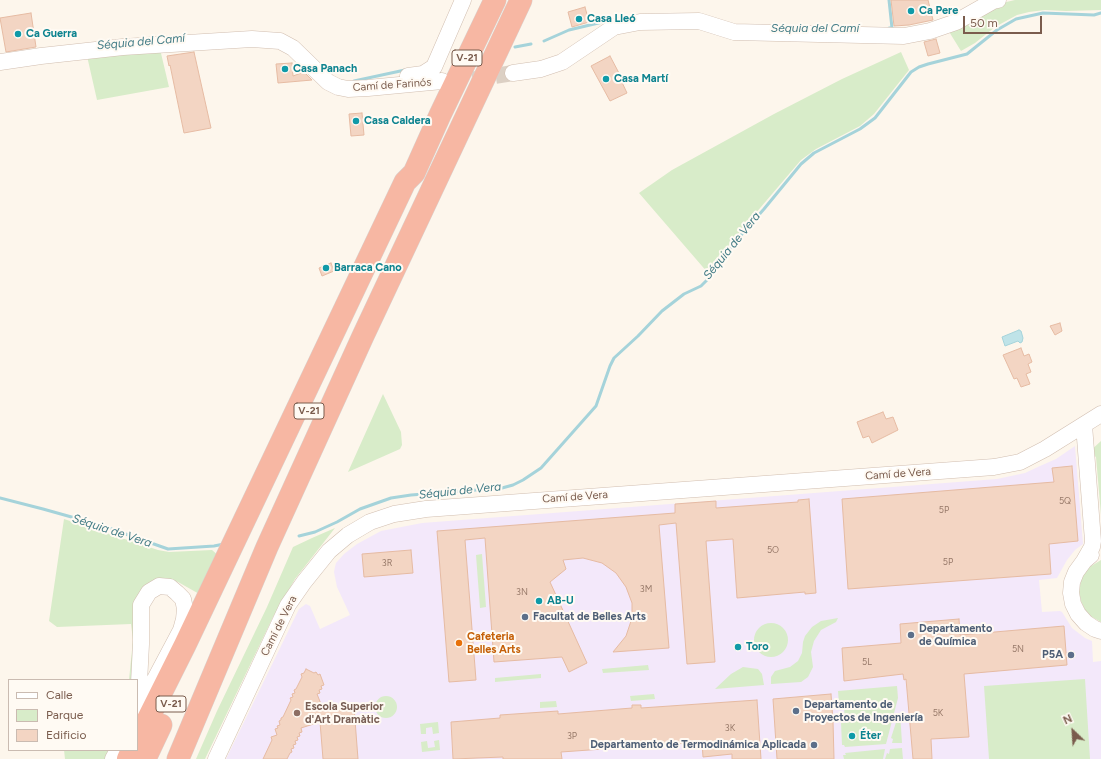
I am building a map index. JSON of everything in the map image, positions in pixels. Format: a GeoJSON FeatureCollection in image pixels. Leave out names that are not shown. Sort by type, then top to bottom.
{"type":"FeatureCollection","features":[{"type":"Feature","properties":{"kind":"highway","name":"V-21"},"geometry":{"type":"LineString","coordinates":[[145,759],[416,184],[414,173],[495,0]]}},
{"type":"Feature","properties":{"kind":"highway","name":"V-21"},"geometry":{"type":"LineString","coordinates":[[164,759],[267,547],[388,281],[521,0]]}},
{"type":"Feature","properties":{"kind":"highway"},"geometry":{"type":"LineString","coordinates":[[138,739],[185,645],[405,182],[414,173]]}},
{"type":"Feature","properties":{"kind":"highway"},"geometry":{"type":"LineString","coordinates":[[178,759],[267,547]]}},
{"type":"Feature","properties":{"kind":"street"},"geometry":{"type":"LineString","coordinates":[[368,88],[389,78],[423,74],[434,67],[463,0]]}},
{"type":"Feature","properties":{"kind":"street"},"geometry":{"type":"LineString","coordinates":[[513,73],[541,69],[562,62],[614,27],[640,22],[699,21],[734,32],[904,36],[930,31],[956,22],[993,1],[998,0]]}},
{"type":"Feature","properties":{"kind":"street","name":"Camí de Farinós"},"geometry":{"type":"LineString","coordinates":[[0,62],[123,47],[252,40],[280,41],[293,48],[328,82],[338,87],[348,89],[368,88],[442,81]]}},
{"type":"Feature","properties":{"kind":"street","name":"Camí de Vera"},"geometry":{"type":"LineString","coordinates":[[216,759],[281,633],[288,605],[328,551],[362,526],[394,514],[426,509],[994,467],[1020,462],[1045,450],[1095,419]]}},
{"type":"Feature","properties":{"kind":"street","name":"Camí de Vera"},"geometry":{"type":"LineString","coordinates":[[1095,419],[1085,448],[1093,541],[1092,547],[1076,572],[1072,582],[1071,593],[1073,604],[1078,614],[1086,623],[1096,629],[1101,630]]}},
{"type":"Feature","properties":{"kind":"street"},"geometry":{"type":"LineString","coordinates":[[1063,438],[1075,438],[1081,441],[1085,448]]}},
{"type":"Feature","properties":{"kind":"street"},"geometry":{"type":"LineString","coordinates":[[1084,561],[1093,554],[1101,551]]}},
{"type":"Feature","properties":{"kind":"street"},"geometry":{"type":"LineString","coordinates":[[138,680],[142,644],[140,616],[141,605],[149,592],[159,586],[170,587],[183,599],[185,609],[181,630],[138,711]]}},
{"type":"Feature","properties":{"kind":"shaded area"},"geometry":{"type":"Polygon","coordinates":[[[1075,446],[1083,544],[1075,550],[1067,560],[1057,578],[1039,580],[1042,612],[1062,612],[1072,628],[1085,638],[1092,641],[1093,662],[1101,661],[1101,759],[226,759],[299,609],[306,604],[310,606],[320,629],[350,615],[337,587],[334,572],[336,563],[344,554],[357,544],[381,531],[422,523],[997,479],[1025,473],[1056,459],[1075,446]]]}},
{"type":"Feature","properties":{"kind":"green space"},"geometry":{"type":"Polygon","coordinates":[[[1015,0],[1101,0],[1101,10],[1045,10],[1017,15],[995,27],[975,43],[961,51],[948,30],[1002,3],[1015,0]]]}},
{"type":"Feature","properties":{"kind":"green space"},"geometry":{"type":"Polygon","coordinates":[[[160,49],[169,87],[97,100],[87,56],[160,49]]]}},
{"type":"Feature","properties":{"kind":"green space"},"geometry":{"type":"Polygon","coordinates":[[[901,52],[909,70],[874,114],[860,126],[816,149],[801,160],[732,241],[708,273],[639,193],[672,170],[774,114],[842,79],[901,52]]]}},
{"type":"Feature","properties":{"kind":"green space"},"geometry":{"type":"Polygon","coordinates":[[[383,394],[401,432],[402,445],[400,449],[348,472],[383,394]]]}},
{"type":"Feature","properties":{"kind":"green space"},"geometry":{"type":"Polygon","coordinates":[[[1101,441],[1101,515],[1096,457],[1089,452],[1101,441]]]}},
{"type":"Feature","properties":{"kind":"green space"},"geometry":{"type":"Polygon","coordinates":[[[64,519],[158,550],[169,552],[212,550],[219,556],[201,595],[178,582],[171,580],[147,587],[134,679],[129,679],[133,640],[131,624],[57,627],[49,621],[64,519]]]}},
{"type":"Feature","properties":{"kind":"green space"},"geometry":{"type":"Polygon","coordinates":[[[335,528],[295,579],[273,617],[205,759],[196,759],[217,711],[267,607],[293,547],[335,528]]]}},
{"type":"Feature","properties":{"kind":"green space"},"geometry":{"type":"Polygon","coordinates":[[[482,554],[486,607],[480,608],[476,555],[482,554]]]}},
{"type":"Feature","properties":{"kind":"green space"},"geometry":{"type":"Polygon","coordinates":[[[1101,560],[1101,622],[1092,617],[1085,610],[1079,591],[1082,576],[1088,568],[1101,560]]]}},
{"type":"Feature","properties":{"kind":"green space"},"geometry":{"type":"Polygon","coordinates":[[[838,618],[836,622],[821,630],[814,641],[811,652],[813,667],[808,677],[801,682],[771,684],[771,677],[775,671],[790,667],[798,661],[802,653],[805,636],[812,627],[821,621],[838,618]]]}},
{"type":"Feature","properties":{"kind":"green space"},"geometry":{"type":"Polygon","coordinates":[[[768,623],[774,623],[778,624],[785,630],[788,640],[787,647],[781,654],[774,657],[768,657],[764,656],[757,650],[754,643],[754,637],[755,633],[761,626],[768,623]]]}},
{"type":"Feature","properties":{"kind":"green space"},"geometry":{"type":"Polygon","coordinates":[[[648,665],[649,670],[603,673],[602,669],[648,665]]]}},
{"type":"Feature","properties":{"kind":"green space"},"geometry":{"type":"Polygon","coordinates":[[[743,667],[758,669],[762,674],[764,685],[715,689],[731,674],[743,667]]]}},
{"type":"Feature","properties":{"kind":"green space"},"geometry":{"type":"Polygon","coordinates":[[[541,674],[541,678],[495,682],[495,678],[541,674]]]}},
{"type":"Feature","properties":{"kind":"green space"},"geometry":{"type":"Polygon","coordinates":[[[1085,679],[1090,759],[989,759],[984,686],[1085,679]]]}},
{"type":"Feature","properties":{"kind":"green space"},"geometry":{"type":"Polygon","coordinates":[[[897,686],[898,698],[886,744],[845,747],[842,745],[841,723],[845,723],[844,706],[839,705],[838,691],[897,686]]]}},
{"type":"Feature","properties":{"kind":"green space"},"geometry":{"type":"Polygon","coordinates":[[[654,694],[655,699],[631,701],[630,696],[654,694]]]}},
{"type":"Feature","properties":{"kind":"green space"},"geometry":{"type":"Polygon","coordinates":[[[386,696],[390,697],[396,703],[396,711],[390,717],[386,718],[382,717],[376,711],[375,707],[376,703],[382,697],[386,696]]]}},
{"type":"Feature","properties":{"kind":"green space"},"geometry":{"type":"Polygon","coordinates":[[[556,701],[557,707],[540,708],[540,702],[556,701]]]}},
{"type":"Feature","properties":{"kind":"green space"},"geometry":{"type":"Polygon","coordinates":[[[899,713],[902,743],[892,743],[893,739],[891,738],[899,713]]]}},
{"type":"Feature","properties":{"kind":"green space"},"geometry":{"type":"Polygon","coordinates":[[[438,722],[439,733],[433,734],[432,727],[426,728],[426,734],[421,734],[420,724],[438,722]]]}},
{"type":"Feature","properties":{"kind":"green space"},"geometry":{"type":"Polygon","coordinates":[[[439,740],[440,750],[422,752],[421,742],[427,741],[428,748],[435,747],[434,741],[439,740]]]}},
{"type":"Feature","properties":{"kind":"green space"},"geometry":{"type":"Polygon","coordinates":[[[902,748],[903,759],[885,759],[887,753],[889,754],[890,749],[902,748]]]}},
{"type":"Feature","properties":{"kind":"green space"},"geometry":{"type":"Polygon","coordinates":[[[885,749],[883,759],[844,759],[843,755],[846,755],[845,753],[885,749]]]}},
{"type":"Feature","properties":{"kind":"green space"},"geometry":{"type":"Polygon","coordinates":[[[64,751],[111,751],[106,759],[65,759],[64,751]]]}},
{"type":"Feature","properties":{"kind":"water"},"geometry":{"type":"Polygon","coordinates":[[[1019,330],[1021,331],[1023,338],[1022,342],[1020,343],[1018,341],[1005,346],[1002,337],[1019,330]]]}},
{"type":"Feature","properties":{"kind":"building","name":"Ca Pere"},"geometry":{"type":"Polygon","coordinates":[[[891,0],[928,0],[933,20],[909,25],[894,26],[891,0]]]}},
{"type":"Feature","properties":{"kind":"building","name":"Casa Lleó"},"geometry":{"type":"Polygon","coordinates":[[[585,7],[589,22],[572,27],[568,12],[585,7]]]}},
{"type":"Feature","properties":{"kind":"building","name":"Ca Guerra"},"geometry":{"type":"Polygon","coordinates":[[[31,13],[36,47],[6,52],[0,18],[31,13]]]}},
{"type":"Feature","properties":{"kind":"building"},"geometry":{"type":"Polygon","coordinates":[[[936,39],[940,53],[928,56],[924,42],[936,39]]]}},
{"type":"Feature","properties":{"kind":"building"},"geometry":{"type":"Polygon","coordinates":[[[194,52],[211,128],[184,133],[167,56],[194,52]]]}},
{"type":"Feature","properties":{"kind":"building","name":"Casa Martí"},"geometry":{"type":"Polygon","coordinates":[[[610,56],[627,93],[610,101],[591,66],[610,56]]]}},
{"type":"Feature","properties":{"kind":"building"},"geometry":{"type":"Polygon","coordinates":[[[292,63],[293,76],[304,72],[312,80],[278,83],[276,64],[292,63]]]}},
{"type":"Feature","properties":{"kind":"building","name":"Casa Caldera"},"geometry":{"type":"Polygon","coordinates":[[[362,113],[364,135],[351,136],[349,114],[362,113]]]}},
{"type":"Feature","properties":{"kind":"building","name":"Barraca Cano"},"geometry":{"type":"Polygon","coordinates":[[[331,263],[334,271],[322,276],[319,268],[331,263]]]}},
{"type":"Feature","properties":{"kind":"building"},"geometry":{"type":"Polygon","coordinates":[[[1060,323],[1062,331],[1055,335],[1050,326],[1060,323]]]}},
{"type":"Feature","properties":{"kind":"building"},"geometry":{"type":"Polygon","coordinates":[[[1021,348],[1024,356],[1029,354],[1032,362],[1028,364],[1031,372],[1026,374],[1030,384],[1021,387],[1017,378],[1014,379],[1003,355],[1021,348]]]}},
{"type":"Feature","properties":{"kind":"building"},"geometry":{"type":"Polygon","coordinates":[[[883,412],[886,419],[893,417],[898,430],[872,443],[869,436],[863,438],[857,422],[883,412]]]}},
{"type":"Feature","properties":{"kind":"building"},"geometry":{"type":"Polygon","coordinates":[[[1072,466],[1078,541],[1049,544],[1051,574],[848,589],[842,499],[1054,482],[1052,468],[1072,466]]]}},
{"type":"Feature","properties":{"kind":"building"},"geometry":{"type":"Polygon","coordinates":[[[809,499],[816,593],[805,594],[805,592],[737,598],[733,539],[706,541],[715,662],[687,664],[676,523],[659,525],[669,648],[613,652],[626,636],[632,618],[632,603],[626,587],[616,573],[602,563],[583,558],[563,560],[566,569],[550,582],[587,663],[569,672],[562,657],[494,662],[485,538],[465,540],[476,680],[449,682],[437,531],[675,513],[675,504],[716,501],[716,508],[798,502],[798,500],[809,499]]]}},
{"type":"Feature","properties":{"kind":"building"},"geometry":{"type":"Polygon","coordinates":[[[411,550],[413,573],[364,577],[362,554],[411,550]]]}},
{"type":"Feature","properties":{"kind":"building"},"geometry":{"type":"Polygon","coordinates":[[[959,619],[960,635],[1064,626],[1067,665],[964,674],[969,737],[931,739],[932,759],[913,759],[906,679],[904,680],[903,674],[844,681],[842,648],[901,643],[900,624],[959,619]]]}},
{"type":"Feature","properties":{"kind":"building"},"geometry":{"type":"Polygon","coordinates":[[[306,669],[314,673],[316,672],[318,675],[320,674],[324,685],[321,686],[322,689],[319,690],[320,693],[317,694],[323,709],[354,707],[358,759],[323,759],[320,722],[301,728],[302,732],[299,733],[300,736],[297,737],[298,740],[295,741],[296,744],[293,745],[294,748],[291,749],[292,752],[287,759],[263,759],[272,740],[271,737],[277,735],[275,729],[280,725],[279,721],[283,717],[291,700],[290,698],[293,697],[292,694],[295,693],[294,690],[302,677],[301,674],[304,673],[306,669]]]}},
{"type":"Feature","properties":{"kind":"building"},"geometry":{"type":"Polygon","coordinates":[[[831,694],[834,759],[777,759],[773,699],[831,694]]]}},
{"type":"Feature","properties":{"kind":"building"},"geometry":{"type":"Polygon","coordinates":[[[757,700],[761,759],[732,759],[732,754],[703,757],[702,742],[561,752],[562,759],[503,759],[503,757],[453,759],[451,722],[500,718],[500,715],[558,711],[558,714],[632,708],[632,705],[641,705],[641,708],[757,700]]]}},
{"type":"Feature","properties":{"kind":"waterway","name":"Séquia del Camí"},"geometry":{"type":"LineString","coordinates":[[889,0],[892,28],[889,28]]}},
{"type":"Feature","properties":{"kind":"waterway","name":"Séquia de Vera"},"geometry":{"type":"LineString","coordinates":[[299,536],[315,532],[360,509],[391,498],[502,488],[523,480],[541,468],[596,406],[614,358],[662,311],[684,294],[701,286],[711,276],[735,242],[801,164],[814,153],[860,129],[875,118],[911,72],[928,64],[967,54],[997,30],[1016,19],[1043,13],[1094,15],[1101,13]]}},
{"type":"Feature","properties":{"kind":"waterway","name":"Séquia del Camí"},"geometry":{"type":"LineString","coordinates":[[544,41],[569,30],[611,20]]}},
{"type":"Feature","properties":{"kind":"waterway","name":"Séquia del Camí"},"geometry":{"type":"LineString","coordinates":[[515,47],[531,44]]}},
{"type":"Feature","properties":{"kind":"waterway","name":"Séquia del Camí"},"geometry":{"type":"LineString","coordinates":[[354,81],[405,70]]}},
{"type":"Feature","properties":{"kind":"waterway","name":"Séquia de Vera"},"geometry":{"type":"LineString","coordinates":[[0,498],[100,525],[168,549],[224,544]]}},
{"type":"Feature","properties":{"kind":"tunnel"},"geometry":{"type":"LineString","coordinates":[[448,81],[476,79],[513,73]]}},
{"type":"Feature","properties":{"kind":"place","name":"Ca Pere"},"geometry":{"type":"Point","coordinates":[911,11]}},
{"type":"Feature","properties":{"kind":"place","name":"Casa Lleó"},"geometry":{"type":"Point","coordinates":[579,19]}},
{"type":"Feature","properties":{"kind":"place","name":"Ca Guerra"},"geometry":{"type":"Point","coordinates":[18,34]}},
{"type":"Feature","properties":{"kind":"place","name":"Casa Panach"},"geometry":{"type":"Point","coordinates":[285,69]}},
{"type":"Feature","properties":{"kind":"place","name":"Casa Martí"},"geometry":{"type":"Point","coordinates":[606,79]}},
{"type":"Feature","properties":{"kind":"place","name":"Casa Caldera"},"geometry":{"type":"Point","coordinates":[356,121]}},
{"type":"Feature","properties":{"kind":"place","name":"Barraca Cano"},"geometry":{"type":"Point","coordinates":[326,268]}},
{"type":"Feature","properties":{"kind":"place","name":"AB-U"},"geometry":{"type":"Point","coordinates":[539,601]}},
{"type":"Feature","properties":{"kind":"place","name":"Facultat de Belles Arts"},"geometry":{"type":"Point","coordinates":[525,617]}},
{"type":"Feature","properties":{"kind":"place","name":"Departamento de Química"},"geometry":{"type":"Point","coordinates":[911,635]}},
{"type":"Feature","properties":{"kind":"place","name":"Cafeteria Belles Arts"},"geometry":{"type":"Point","coordinates":[459,643]}},
{"type":"Feature","properties":{"kind":"place","name":"Toro"},"geometry":{"type":"Point","coordinates":[738,647]}},
{"type":"Feature","properties":{"kind":"place","name":"P5A"},"geometry":{"type":"Point","coordinates":[1071,655]}},
{"type":"Feature","properties":{"kind":"place","name":"Departamento de Proyectos de Ingeniería"},"geometry":{"type":"Point","coordinates":[796,711]}},
{"type":"Feature","properties":{"kind":"place","name":"Escola Superior d'Art Dramàtic"},"geometry":{"type":"Point","coordinates":[297,713]}},
{"type":"Feature","properties":{"kind":"place","name":"Éter"},"geometry":{"type":"Point","coordinates":[852,736]}},
{"type":"Feature","properties":{"kind":"place","name":"Departamento de Termodinámica Aplicada"},"geometry":{"type":"Point","coordinates":[814,745]}}]}
